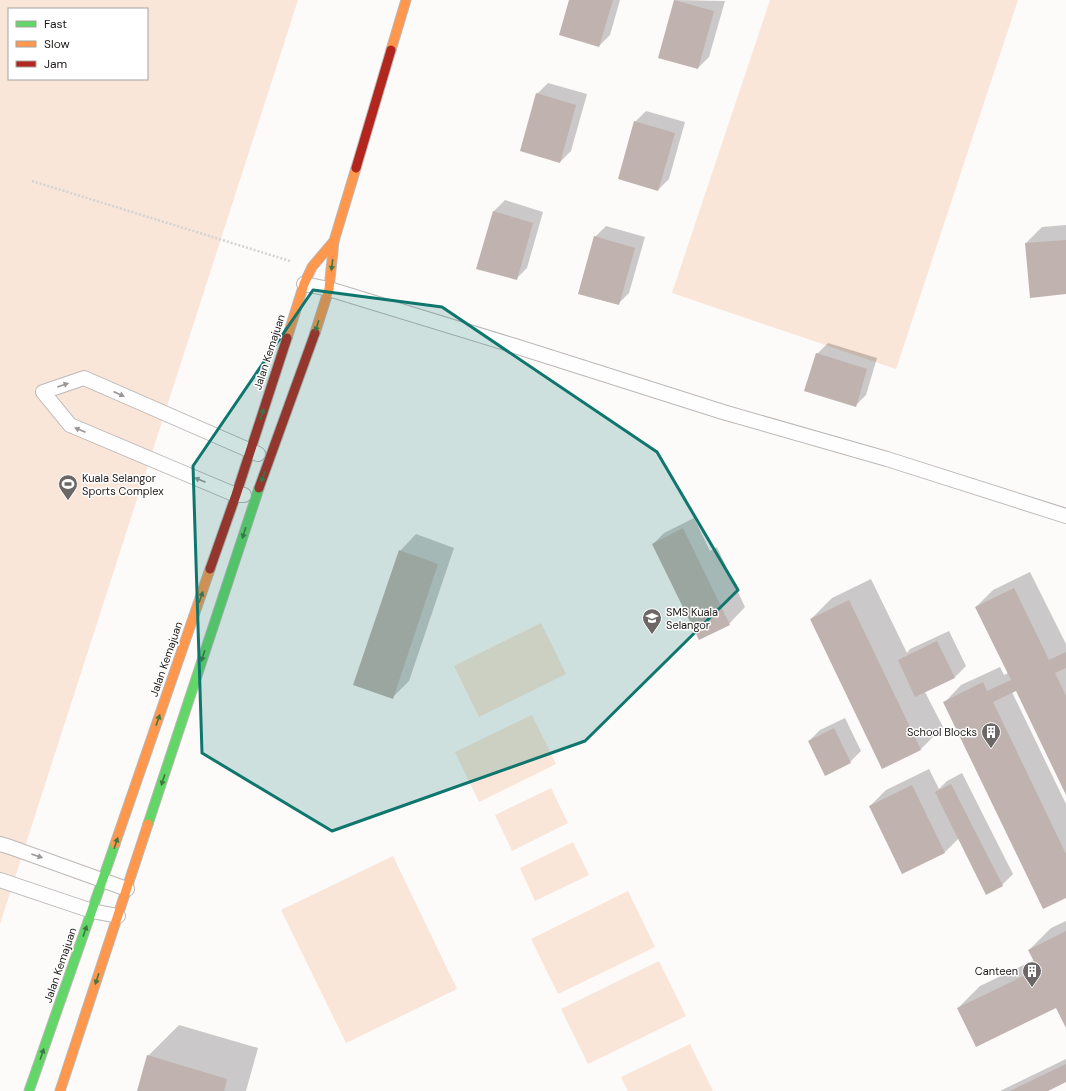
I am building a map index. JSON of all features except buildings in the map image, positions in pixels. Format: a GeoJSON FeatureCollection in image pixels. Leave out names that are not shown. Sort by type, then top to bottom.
{"type":"FeatureCollection","features":[{"type":"Feature","properties":{"kind":"street","name":"Jalan Kemajuan"},"geometry":{"type":"LineString","coordinates":[[60,1091],[256,496],[315,333],[329,289],[334,241],[406,0]]}},
{"type":"Feature","properties":{"kind":"street","name":"Jalan Kemajuan"},"geometry":{"type":"LineString","coordinates":[[29,1091],[236,495],[304,284],[312,267],[334,241]]}},
{"type":"Feature","properties":{"kind":"lane"},"geometry":{"type":"LineString","coordinates":[[304,284],[329,289],[723,412],[887,459],[1066,516]]}},
{"type":"Feature","properties":{"kind":"lane"},"geometry":{"type":"LineString","coordinates":[[256,496],[236,495],[70,425],[43,392],[84,378],[250,452],[269,458]]}},
{"type":"Feature","properties":{"kind":"lane"},"geometry":{"type":"LineString","coordinates":[[0,844],[127,889]]}},
{"type":"Feature","properties":{"kind":"lane"},"geometry":{"type":"LineString","coordinates":[[0,880],[92,911],[118,916]]}},
{"type":"Feature","properties":{"kind":"path"},"geometry":{"type":"LineString","coordinates":[[32,181],[312,267]]}},
{"type":"Feature","properties":{"kind":"highlighted area"},"geometry":{"type":"Polygon","coordinates":[[[313,290],[442,307],[657,452],[738,590],[585,741],[332,831],[202,753],[193,466],[313,290]]]}},
{"type":"Feature","properties":{"kind":"shaded area","name":"Kuala Selangor Sports Complex"},"geometry":{"type":"Polygon","coordinates":[[[0,0],[298,0],[0,924],[0,0]]]}},
{"type":"Feature","properties":{"kind":"shaded area"},"geometry":{"type":"Polygon","coordinates":[[[770,0],[1018,0],[896,369],[672,293],[770,0]]]}},
{"type":"Feature","properties":{"kind":"shaded area"},"geometry":{"type":"Polygon","coordinates":[[[541,623],[566,674],[479,717],[454,666],[541,623]]]}},
{"type":"Feature","properties":{"kind":"shaded area"},"geometry":{"type":"Polygon","coordinates":[[[532,715],[556,764],[479,802],[455,752],[532,715]]]}},
{"type":"Feature","properties":{"kind":"shaded area"},"geometry":{"type":"Polygon","coordinates":[[[551,788],[568,823],[512,851],[495,815],[551,788]]]}},
{"type":"Feature","properties":{"kind":"shaded area"},"geometry":{"type":"Polygon","coordinates":[[[573,842],[589,875],[535,901],[520,868],[573,842]]]}},
{"type":"Feature","properties":{"kind":"shaded area"},"geometry":{"type":"Polygon","coordinates":[[[393,856],[457,989],[346,1043],[281,910],[393,856]]]}},
{"type":"Feature","properties":{"kind":"shaded area"},"geometry":{"type":"Polygon","coordinates":[[[628,891],[655,947],[558,994],[531,939],[628,891]]]}},
{"type":"Feature","properties":{"kind":"shaded area"},"geometry":{"type":"Polygon","coordinates":[[[659,961],[686,1016],[588,1064],[561,1009],[659,961]]]}},
{"type":"Feature","properties":{"kind":"shaded area"},"geometry":{"type":"Polygon","coordinates":[[[690,1044],[713,1091],[628,1091],[621,1077],[690,1044]]]}},
{"type":"Feature","properties":{"kind":"traffic: fast"},"geometry":{"type":"LineString","coordinates":[[148,824],[259,488]]}},
{"type":"Feature","properties":{"kind":"traffic: fast"},"geometry":{"type":"LineString","coordinates":[[29,1091],[115,844]]}},
{"type":"Feature","properties":{"kind":"traffic: slow"},"geometry":{"type":"LineString","coordinates":[[391,50],[406,0]]}},
{"type":"Feature","properties":{"kind":"traffic: slow"},"geometry":{"type":"LineString","coordinates":[[315,333],[329,289],[334,241],[356,168]]}},
{"type":"Feature","properties":{"kind":"traffic: slow"},"geometry":{"type":"LineString","coordinates":[[287,338],[304,284],[312,267],[334,241]]}},
{"type":"Feature","properties":{"kind":"traffic: slow"},"geometry":{"type":"LineString","coordinates":[[115,844],[210,569]]}},
{"type":"Feature","properties":{"kind":"traffic: slow"},"geometry":{"type":"LineString","coordinates":[[60,1091],[148,824]]}},
{"type":"Feature","properties":{"kind":"traffic: jam"},"geometry":{"type":"LineString","coordinates":[[356,168],[391,50]]}},
{"type":"Feature","properties":{"kind":"traffic: jam"},"geometry":{"type":"LineString","coordinates":[[259,488],[315,333]]}},
{"type":"Feature","properties":{"kind":"traffic: jam"},"geometry":{"type":"LineString","coordinates":[[210,569],[236,495],[287,338]]}},
{"type":"Feature","properties":{"kind":"place","name":"Kuala Selangor Sports Complex"},"geometry":{"type":"Point","coordinates":[68,501]}},
{"type":"Feature","properties":{"kind":"place","name":"SMS Kuala Selangor"},"geometry":{"type":"Point","coordinates":[652,635]}},
{"type":"Feature","properties":{"kind":"place","name":"School Blocks"},"geometry":{"type":"Point","coordinates":[991,749]}},
{"type":"Feature","properties":{"kind":"place","name":"Canteen"},"geometry":{"type":"Point","coordinates":[1032,988]}}]}
